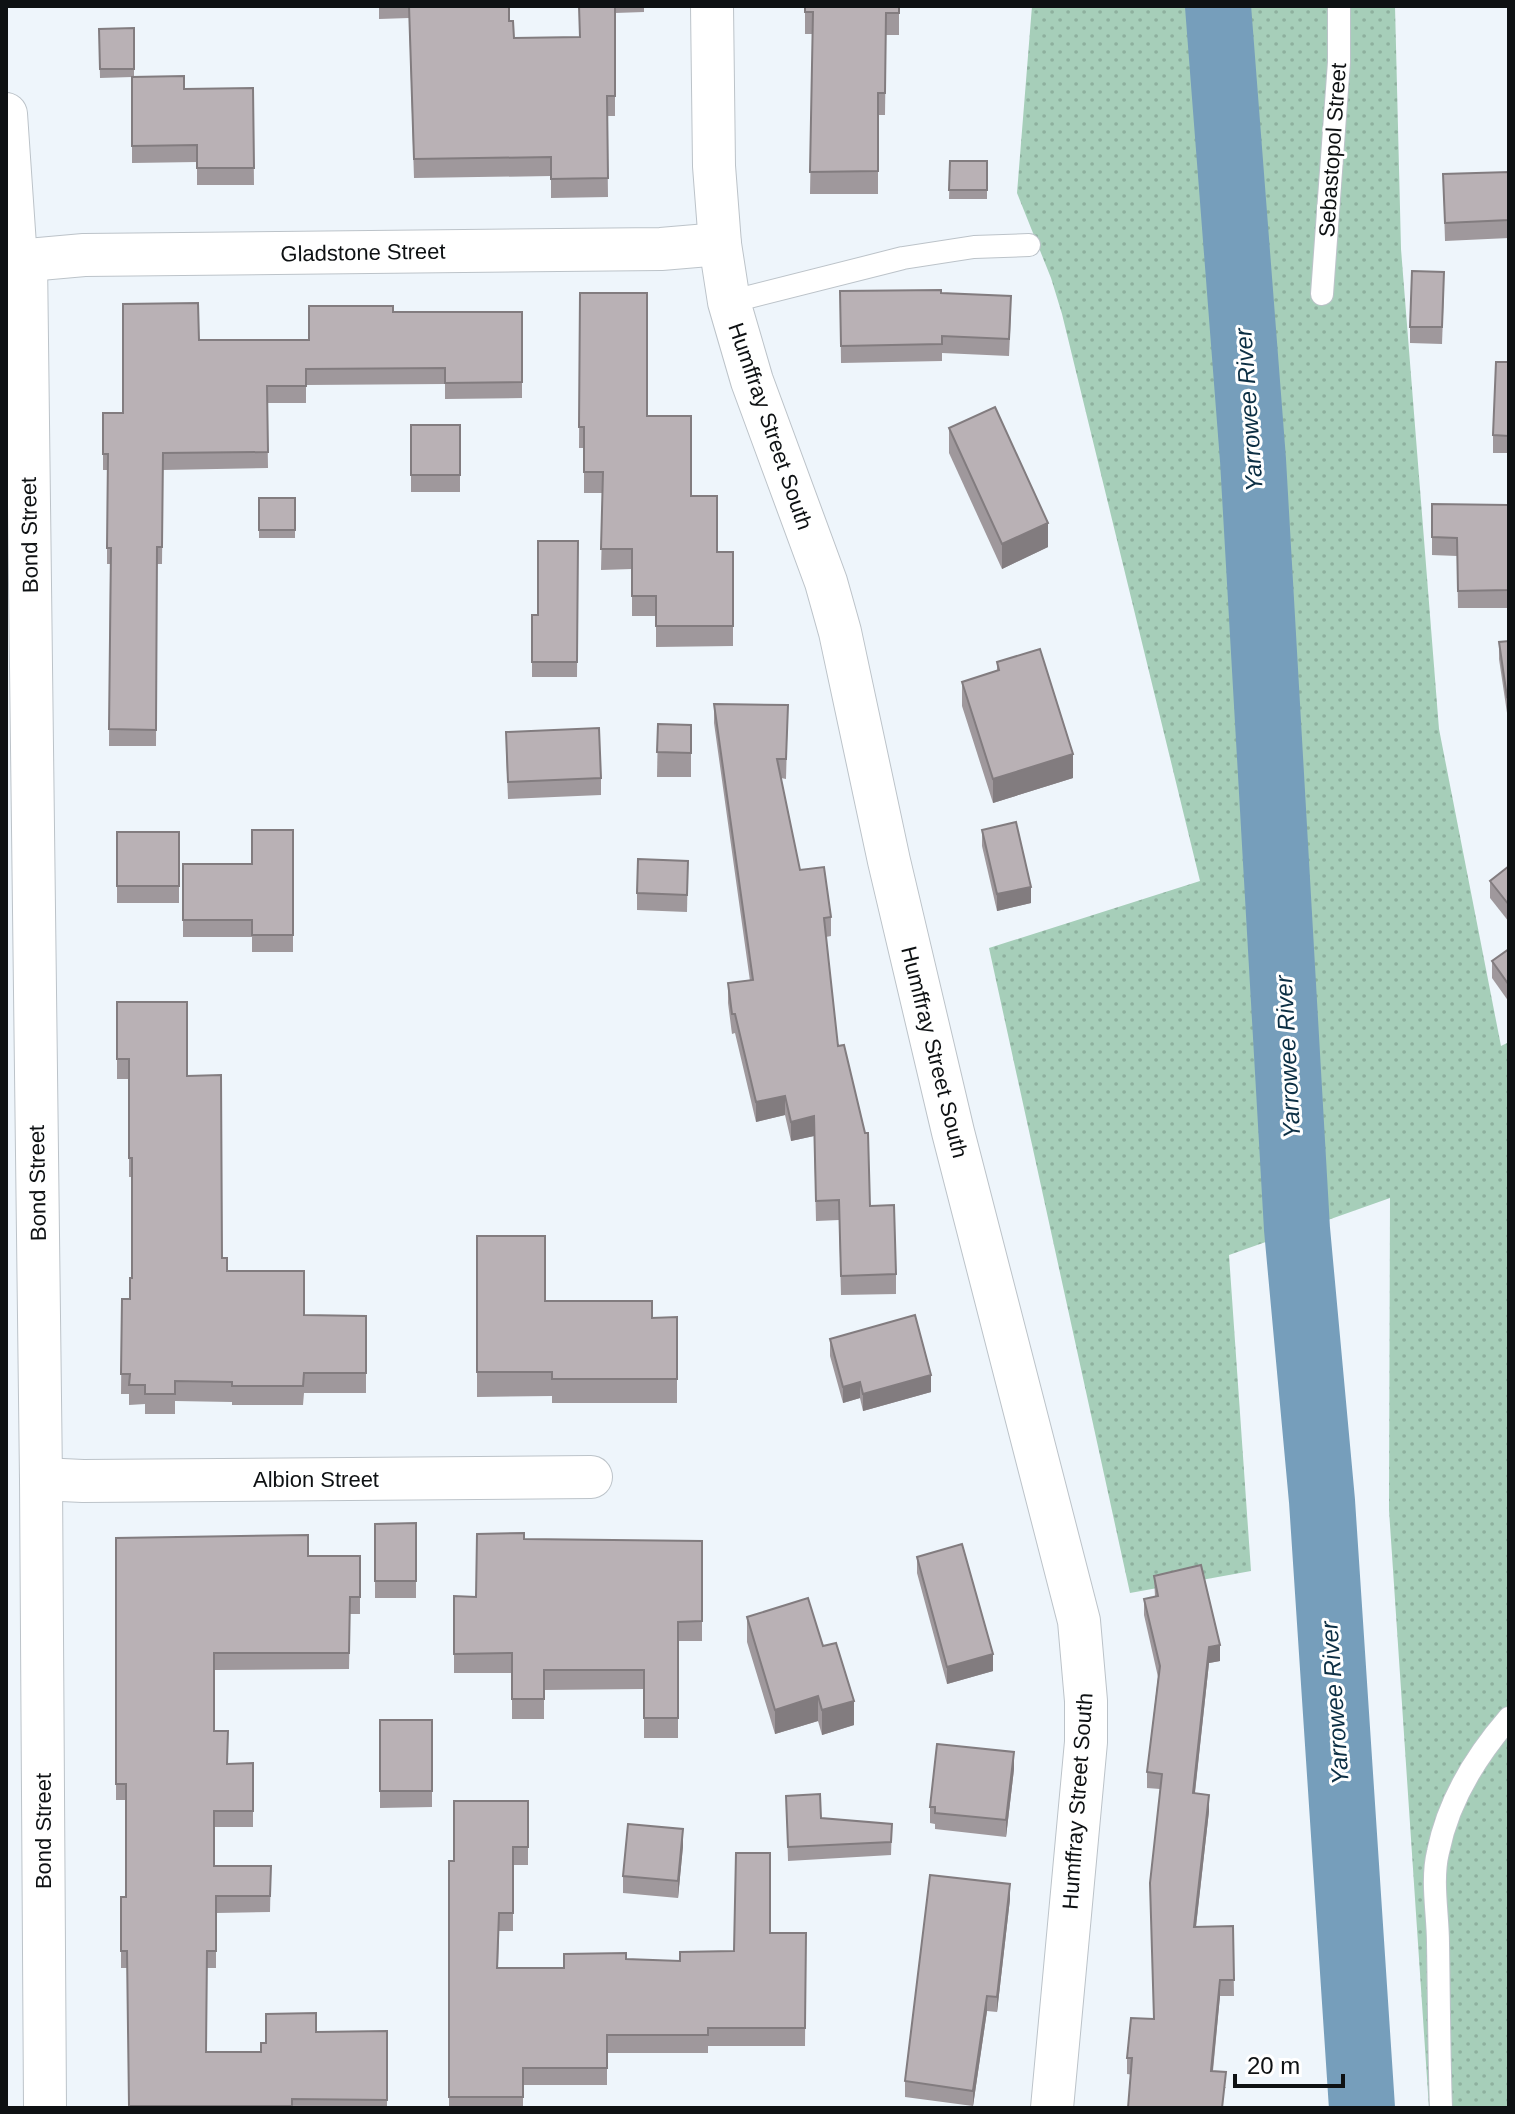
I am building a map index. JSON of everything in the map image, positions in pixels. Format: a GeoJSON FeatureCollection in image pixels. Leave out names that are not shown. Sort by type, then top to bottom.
{"type":"FeatureCollection","features":[{"type":"Feature","properties":{"kind":"street","name":"Humffray Street South"},"geometry":{"type":"LineString","coordinates":[[712,6],[714,166],[720,244],[729,302],[752,381],[826,582],[840,632],[889,861],[953,1132],[1079,1621],[1086,1742],[1052,2108]]}},
{"type":"Feature","properties":{"kind":"street","name":"Bond Street"},"geometry":{"type":"LineString","coordinates":[[6,114],[16,260],[41,1479],[45,2108]]}},
{"type":"Feature","properties":{"kind":"street","name":"Gladstone Street"},"geometry":{"type":"LineString","coordinates":[[16,260],[84,255],[661,249],[720,244]]}},
{"type":"Feature","properties":{"kind":"street","name":"Albion Street"},"geometry":{"type":"LineString","coordinates":[[41,1479],[591,1477]]}},
{"type":"Feature","properties":{"kind":"lane","name":"Sebastopol Street"},"geometry":{"type":"LineString","coordinates":[[1322,294],[1339,62],[1339,6]]}},
{"type":"Feature","properties":{"kind":"lane"},"geometry":{"type":"LineString","coordinates":[[729,302],[903,258],[974,247],[1029,245]]}},
{"type":"Feature","properties":{"kind":"lane"},"geometry":{"type":"LineString","coordinates":[[1441,2108],[1437,1854],[1460,1790],[1479,1757],[1509,1718]]}},
{"type":"Feature","properties":{"kind":"green space"},"geometry":{"type":"Polygon","coordinates":[[[1032,6],[1395,6],[1401,249],[1439,729],[1501,1046],[1509,1042],[1509,2108],[1429,2108],[1389,1510],[1390,1198],[1229,1255],[1251,1571],[1130,1593],[989,948],[1200,881],[1062,314],[1017,193],[1032,6]]]}},
{"type":"Feature","properties":{"kind":"building"},"geometry":{"type":"Polygon","coordinates":[[[409,6],[509,6],[514,38],[580,37],[579,6],[615,6],[615,96],[607,96],[608,178],[551,179],[551,157],[414,159],[409,6]]]}},
{"type":"Feature","properties":{"kind":"building"},"geometry":{"type":"Polygon","coordinates":[[[805,6],[899,6],[899,13],[886,13],[885,93],[878,93],[878,171],[810,172],[813,12],[805,12],[805,6]]]}},
{"type":"Feature","properties":{"kind":"building"},"geometry":{"type":"Polygon","coordinates":[[[134,28],[134,69],[100,69],[99,29],[134,28]]]}},
{"type":"Feature","properties":{"kind":"building"},"geometry":{"type":"Polygon","coordinates":[[[184,76],[184,89],[253,88],[254,168],[197,168],[197,145],[132,146],[132,77],[184,76]]]}},
{"type":"Feature","properties":{"kind":"building"},"geometry":{"type":"Polygon","coordinates":[[[950,161],[987,161],[987,190],[949,190],[950,161]]]}},
{"type":"Feature","properties":{"kind":"building"},"geometry":{"type":"Polygon","coordinates":[[[1509,172],[1509,220],[1445,223],[1443,174],[1509,172]]]}},
{"type":"Feature","properties":{"kind":"building"},"geometry":{"type":"Polygon","coordinates":[[[1412,271],[1444,272],[1442,327],[1410,327],[1412,271]]]}},
{"type":"Feature","properties":{"kind":"building"},"geometry":{"type":"Polygon","coordinates":[[[941,290],[941,293],[1011,296],[1009,339],[942,336],[942,344],[841,346],[840,291],[941,290]]]}},
{"type":"Feature","properties":{"kind":"building"},"geometry":{"type":"Polygon","coordinates":[[[580,293],[647,293],[647,416],[691,416],[691,496],[717,496],[717,552],[733,552],[733,626],[656,626],[656,596],[632,596],[632,549],[601,549],[603,472],[584,472],[584,427],[579,427],[580,293]]]}},
{"type":"Feature","properties":{"kind":"building"},"geometry":{"type":"Polygon","coordinates":[[[198,303],[199,340],[309,340],[309,306],[393,306],[393,312],[522,312],[522,382],[445,383],[445,368],[306,369],[306,386],[267,386],[268,452],[163,453],[162,547],[157,547],[156,730],[109,729],[111,548],[107,548],[108,454],[103,454],[103,413],[123,413],[123,304],[198,303]]]}},
{"type":"Feature","properties":{"kind":"building"},"geometry":{"type":"Polygon","coordinates":[[[1496,362],[1509,362],[1509,436],[1493,435],[1496,362]]]}},
{"type":"Feature","properties":{"kind":"building"},"geometry":{"type":"Polygon","coordinates":[[[995,407],[1048,523],[1002,544],[949,428],[995,407]]]}},
{"type":"Feature","properties":{"kind":"building"},"geometry":{"type":"Polygon","coordinates":[[[411,425],[460,425],[460,475],[411,475],[411,425]]]}},
{"type":"Feature","properties":{"kind":"building"},"geometry":{"type":"Polygon","coordinates":[[[1509,455],[1509,590],[1458,591],[1457,538],[1432,537],[1432,504],[1508,505],[1509,455]]]}},
{"type":"Feature","properties":{"kind":"building"},"geometry":{"type":"Polygon","coordinates":[[[259,498],[295,498],[295,530],[259,530],[259,498]]]}},
{"type":"Feature","properties":{"kind":"building"},"geometry":{"type":"Polygon","coordinates":[[[538,541],[578,541],[577,662],[532,662],[532,615],[538,615],[538,541]]]}},
{"type":"Feature","properties":{"kind":"building"},"geometry":{"type":"Polygon","coordinates":[[[1509,641],[1509,696],[1507,697],[1499,642],[1509,641]]]}},
{"type":"Feature","properties":{"kind":"building"},"geometry":{"type":"Polygon","coordinates":[[[1040,649],[1073,754],[993,779],[962,682],[999,670],[997,662],[1040,649]]]}},
{"type":"Feature","properties":{"kind":"building"},"geometry":{"type":"Polygon","coordinates":[[[714,704],[788,705],[786,759],[777,759],[800,870],[824,867],[831,917],[824,918],[838,1046],[844,1045],[865,1133],[868,1133],[870,1206],[894,1205],[896,1274],[841,1276],[839,1200],[816,1201],[814,1116],[791,1122],[785,1096],[756,1102],[735,1014],[732,1014],[728,983],[753,980],[714,704]]]}},
{"type":"Feature","properties":{"kind":"building"},"geometry":{"type":"Polygon","coordinates":[[[658,724],[691,725],[691,753],[657,752],[658,724]]]}},
{"type":"Feature","properties":{"kind":"building"},"geometry":{"type":"Polygon","coordinates":[[[599,728],[601,778],[508,782],[506,732],[599,728]]]}},
{"type":"Feature","properties":{"kind":"building"},"geometry":{"type":"Polygon","coordinates":[[[1016,822],[1031,887],[997,894],[982,830],[1016,822]]]}},
{"type":"Feature","properties":{"kind":"building"},"geometry":{"type":"Polygon","coordinates":[[[252,830],[293,830],[293,935],[252,935],[252,920],[183,920],[183,864],[252,864],[252,830]]]}},
{"type":"Feature","properties":{"kind":"building"},"geometry":{"type":"Polygon","coordinates":[[[117,832],[179,832],[179,886],[117,886],[117,832]]]}},
{"type":"Feature","properties":{"kind":"building"},"geometry":{"type":"Polygon","coordinates":[[[638,859],[688,861],[687,895],[637,893],[638,859]]]}},
{"type":"Feature","properties":{"kind":"building"},"geometry":{"type":"Polygon","coordinates":[[[1509,866],[1509,905],[1490,881],[1509,866]]]}},
{"type":"Feature","properties":{"kind":"building"},"geometry":{"type":"Polygon","coordinates":[[[1509,949],[1509,985],[1492,961],[1509,949]]]}},
{"type":"Feature","properties":{"kind":"building"},"geometry":{"type":"Polygon","coordinates":[[[117,1002],[187,1002],[187,1076],[221,1075],[222,1258],[227,1258],[227,1271],[304,1271],[304,1315],[366,1316],[366,1373],[304,1373],[303,1386],[232,1386],[232,1382],[175,1381],[175,1394],[145,1394],[145,1385],[129,1385],[130,1374],[121,1374],[122,1299],[130,1299],[132,1278],[132,1158],[129,1158],[129,1059],[117,1059],[117,1002]]]}},
{"type":"Feature","properties":{"kind":"building"},"geometry":{"type":"Polygon","coordinates":[[[477,1236],[545,1236],[545,1301],[652,1301],[652,1318],[677,1317],[677,1379],[552,1379],[552,1372],[477,1372],[477,1236]]]}},
{"type":"Feature","properties":{"kind":"building"},"geometry":{"type":"Polygon","coordinates":[[[915,1315],[931,1375],[863,1394],[860,1382],[843,1387],[830,1339],[915,1315]]]}},
{"type":"Feature","properties":{"kind":"building"},"geometry":{"type":"Polygon","coordinates":[[[416,1523],[416,1581],[375,1581],[375,1524],[416,1523]]]}},
{"type":"Feature","properties":{"kind":"building"},"geometry":{"type":"Polygon","coordinates":[[[524,1533],[524,1539],[702,1541],[702,1621],[678,1622],[678,1718],[644,1718],[644,1670],[544,1670],[544,1699],[512,1699],[512,1653],[454,1654],[454,1596],[476,1597],[477,1534],[524,1533]]]}},
{"type":"Feature","properties":{"kind":"building"},"geometry":{"type":"Polygon","coordinates":[[[308,1535],[308,1556],[360,1556],[360,1597],[350,1597],[349,1653],[214,1653],[214,1731],[228,1731],[227,1764],[253,1763],[253,1811],[214,1811],[214,1866],[271,1866],[270,1896],[216,1896],[216,1951],[207,1951],[206,2052],[261,2052],[261,2043],[266,2043],[266,2014],[316,2013],[316,2032],[387,2031],[387,2100],[292,2099],[292,2106],[129,2106],[127,1951],[121,1951],[121,1897],[126,1897],[126,1784],[116,1784],[116,1538],[308,1535]]]}},
{"type":"Feature","properties":{"kind":"building"},"geometry":{"type":"Polygon","coordinates":[[[962,1544],[993,1654],[947,1667],[917,1557],[962,1544]]]}},
{"type":"Feature","properties":{"kind":"building"},"geometry":{"type":"Polygon","coordinates":[[[1201,1565],[1220,1645],[1209,1647],[1193,1793],[1209,1795],[1194,1927],[1233,1926],[1234,1980],[1220,1980],[1211,2071],[1226,2072],[1222,2108],[1128,2108],[1132,2058],[1127,2058],[1131,2018],[1154,2019],[1150,1883],[1162,1774],[1147,1772],[1160,1666],[1144,1599],[1158,1596],[1154,1576],[1201,1565]]]}},
{"type":"Feature","properties":{"kind":"building"},"geometry":{"type":"Polygon","coordinates":[[[808,1598],[823,1646],[836,1643],[854,1701],[822,1710],[818,1696],[775,1710],[747,1617],[808,1598]]]}},
{"type":"Feature","properties":{"kind":"building"},"geometry":{"type":"Polygon","coordinates":[[[380,1720],[432,1720],[432,1791],[380,1791],[380,1720]]]}},
{"type":"Feature","properties":{"kind":"building"},"geometry":{"type":"Polygon","coordinates":[[[937,1744],[1014,1752],[1006,1820],[935,1813],[935,1807],[930,1807],[937,1744]]]}},
{"type":"Feature","properties":{"kind":"building"},"geometry":{"type":"Polygon","coordinates":[[[820,1794],[821,1818],[892,1824],[891,1842],[788,1847],[786,1796],[820,1794]]]}},
{"type":"Feature","properties":{"kind":"building"},"geometry":{"type":"Polygon","coordinates":[[[454,1801],[528,1801],[528,1847],[513,1847],[513,1913],[499,1913],[497,1968],[564,1968],[564,1954],[626,1953],[626,1959],[680,1961],[680,1952],[734,1951],[736,1853],[770,1853],[770,1933],[806,1933],[805,2028],[708,2028],[708,2035],[607,2035],[607,2068],[523,2068],[523,2097],[449,2097],[449,1861],[454,1861],[454,1801]]]}},
{"type":"Feature","properties":{"kind":"building"},"geometry":{"type":"Polygon","coordinates":[[[628,1824],[683,1829],[678,1881],[623,1876],[628,1824]]]}},
{"type":"Feature","properties":{"kind":"building"},"geometry":{"type":"Polygon","coordinates":[[[930,1875],[1010,1884],[997,1997],[987,1996],[973,2091],[905,2081],[930,1875]]]}},
{"type":"Feature","properties":{"kind":"waterway","name":"Yarrowee River"},"geometry":{"type":"LineString","coordinates":[[1218,6],[1253,460],[1297,1229],[1322,1501],[1362,2108]]}}]}
